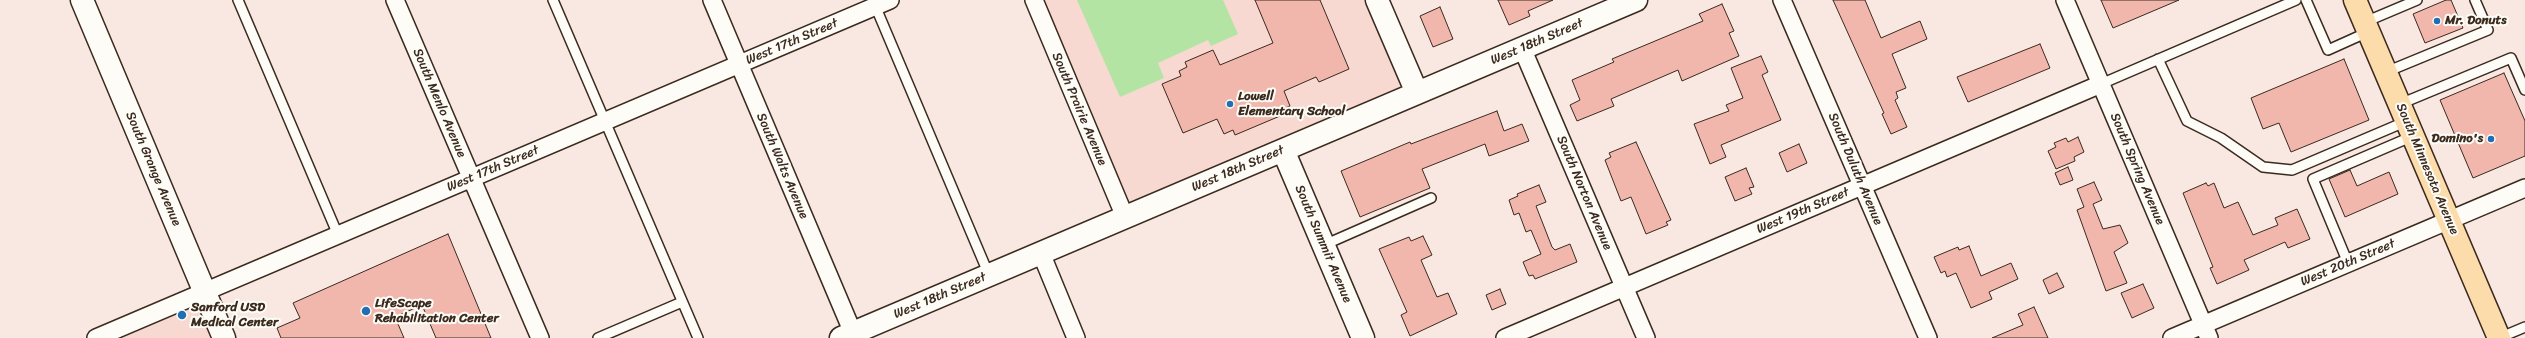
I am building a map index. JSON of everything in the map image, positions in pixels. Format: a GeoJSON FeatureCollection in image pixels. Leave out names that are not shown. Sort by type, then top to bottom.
{"type":"FeatureCollection","features":[{"type":"Feature","properties":{"kind":"main road","name":"South Minnesota Avenue"},"geometry":{"type":"LineString","coordinates":[[2355,0],[2499,338]]}},
{"type":"Feature","properties":{"kind":"street","name":"South Grange Avenue"},"geometry":{"type":"LineString","coordinates":[[82,0],[224,338]]}},
{"type":"Feature","properties":{"kind":"street","name":"South Menlo Avenue"},"geometry":{"type":"LineString","coordinates":[[396,0],[540,338]]}},
{"type":"Feature","properties":{"kind":"street","name":"South Walts Avenue"},"geometry":{"type":"LineString","coordinates":[[712,0],[740,65],[847,335]]}},
{"type":"Feature","properties":{"kind":"street","name":"South Prairie Avenue"},"geometry":{"type":"LineString","coordinates":[[1034,0],[1124,217]]}},
{"type":"Feature","properties":{"kind":"street"},"geometry":{"type":"LineString","coordinates":[[1377,0],[1417,93]]}},
{"type":"Feature","properties":{"kind":"street","name":"West 18th Street"},"geometry":{"type":"LineString","coordinates":[[847,335],[1041,254],[1124,217],[1636,0]]}},
{"type":"Feature","properties":{"kind":"street","name":"South Duluth Avenue"},"geometry":{"type":"LineString","coordinates":[[1782,0],[1928,338]]}},
{"type":"Feature","properties":{"kind":"street","name":"South Spring Avenue"},"geometry":{"type":"LineString","coordinates":[[2065,0],[2206,331]]}},
{"type":"Feature","properties":{"kind":"street","name":"West 17th Street"},"geometry":{"type":"LineString","coordinates":[[96,338],[740,65],[879,2]]}},
{"type":"Feature","properties":{"kind":"street","name":"South Norton Avenue"},"geometry":{"type":"LineString","coordinates":[[1522,48],[1646,338]]}},
{"type":"Feature","properties":{"kind":"street","name":"West 19th Street"},"geometry":{"type":"LineString","coordinates":[[1505,338],[2101,84]]}},
{"type":"Feature","properties":{"kind":"street","name":"South Summit Avenue"},"geometry":{"type":"LineString","coordinates":[[1283,150],[1363,338]]}},
{"type":"Feature","properties":{"kind":"street","name":"West 20th Street"},"geometry":{"type":"LineString","coordinates":[[2172,338],[2206,331],[2348,263],[2525,188]]}},
{"type":"Feature","properties":{"kind":"street"},"geometry":{"type":"LineString","coordinates":[[1041,254],[1076,338]]}},
{"type":"Feature","properties":{"kind":"lane"},"geometry":{"type":"LineString","coordinates":[[238,0],[338,235]]}},
{"type":"Feature","properties":{"kind":"lane"},"geometry":{"type":"LineString","coordinates":[[553,0],[698,338]]}},
{"type":"Feature","properties":{"kind":"lane"},"geometry":{"type":"LineString","coordinates":[[2101,84],[2296,0]]}},
{"type":"Feature","properties":{"kind":"lane"},"geometry":{"type":"LineString","coordinates":[[2306,0],[2328,50],[2417,0]]}},
{"type":"Feature","properties":{"kind":"lane"},"geometry":{"type":"LineString","coordinates":[[2386,72],[2488,30],[2475,0]]}},
{"type":"Feature","properties":{"kind":"lane"},"geometry":{"type":"LineString","coordinates":[[879,2],[990,275]]}},
{"type":"Feature","properties":{"kind":"lane"},"geometry":{"type":"LineString","coordinates":[[2348,263],[2313,179],[2511,58],[2525,90]]}},
{"type":"Feature","properties":{"kind":"lane"},"geometry":{"type":"LineString","coordinates":[[2158,59],[2187,121],[2221,138],[2263,167],[2292,170],[2407,121]]}},
{"type":"Feature","properties":{"kind":"lane"},"geometry":{"type":"LineString","coordinates":[[1323,245],[1431,198]]}},
{"type":"Feature","properties":{"kind":"lane"},"geometry":{"type":"LineString","coordinates":[[598,338],[682,302]]}},
{"type":"Feature","properties":{"kind":"lane"},"geometry":{"type":"LineString","coordinates":[[2499,338],[2525,327]]}},
{"type":"Feature","properties":{"kind":"shaded area","name":"Lowell Elementary School"},"geometry":{"type":"Polygon","coordinates":[[[1034,0],[1377,0],[1417,93],[1125,217],[1034,0]]]}},
{"type":"Feature","properties":{"kind":"shaded area","name":"Sanford USD Medical Center"},"geometry":{"type":"Polygon","coordinates":[[[205,292],[224,338],[96,338],[205,292]]]}},
{"type":"Feature","properties":{"kind":"green space"},"geometry":{"type":"Polygon","coordinates":[[[1077,0],[1223,0],[1238,34],[1211,46],[1208,40],[1158,63],[1164,78],[1120,97],[1077,0]]]}},
{"type":"Feature","properties":{"kind":"building"},"geometry":{"type":"Polygon","coordinates":[[[1255,0],[1320,0],[1349,69],[1319,82],[1316,77],[1284,91],[1290,106],[1278,111],[1280,116],[1235,135],[1233,130],[1224,134],[1217,119],[1183,133],[1162,84],[1181,76],[1179,71],[1187,67],[1185,62],[1213,50],[1220,65],[1273,43],[1255,0]]]}},
{"type":"Feature","properties":{"kind":"building"},"geometry":{"type":"Polygon","coordinates":[[[1498,0],[1553,0],[1528,11],[1530,16],[1509,25],[1498,0]]]}},
{"type":"Feature","properties":{"kind":"building"},"geometry":{"type":"Polygon","coordinates":[[[1833,0],[1865,0],[1881,38],[1920,21],[1927,39],[1892,54],[1906,88],[1896,92],[1898,98],[1895,100],[1907,127],[1891,134],[1882,114],[1884,113],[1833,0]]]}},
{"type":"Feature","properties":{"kind":"building"},"geometry":{"type":"Polygon","coordinates":[[[2101,0],[2179,0],[2113,28],[2101,0]]]}},
{"type":"Feature","properties":{"kind":"building"},"geometry":{"type":"Polygon","coordinates":[[[2446,0],[2451,0],[2463,28],[2425,43],[2413,14],[2446,0]]]}},
{"type":"Feature","properties":{"kind":"building"},"geometry":{"type":"Polygon","coordinates":[[[1722,4],[1734,31],[1729,33],[1739,56],[1682,81],[1678,70],[1611,99],[1614,106],[1577,121],[1570,105],[1580,100],[1572,80],[1614,62],[1612,59],[1703,21],[1699,14],[1722,4]]]}},
{"type":"Feature","properties":{"kind":"building"},"geometry":{"type":"Polygon","coordinates":[[[1440,7],[1453,39],[1433,47],[1420,16],[1440,7]]]}},
{"type":"Feature","properties":{"kind":"building"},"geometry":{"type":"Polygon","coordinates":[[[2040,44],[2050,68],[1968,102],[1957,77],[2040,44]]]}},
{"type":"Feature","properties":{"kind":"building"},"geometry":{"type":"Polygon","coordinates":[[[1761,56],[1768,72],[1762,75],[1781,120],[1721,145],[1726,157],[1710,164],[1694,124],[1729,111],[1726,105],[1743,98],[1731,68],[1761,56]]]}},
{"type":"Feature","properties":{"kind":"building"},"geometry":{"type":"Polygon","coordinates":[[[2344,59],[2369,120],[2291,152],[2279,123],[2263,129],[2251,98],[2344,59]]]}},
{"type":"Feature","properties":{"kind":"building","name":"Domino's"},"geometry":{"type":"Polygon","coordinates":[[[2504,73],[2525,121],[2525,156],[2473,178],[2440,100],[2504,73]]]}},
{"type":"Feature","properties":{"kind":"building"},"geometry":{"type":"Polygon","coordinates":[[[1497,111],[1504,131],[1522,124],[1529,141],[1489,156],[1485,144],[1422,169],[1430,188],[1360,217],[1341,171],[1410,142],[1411,144],[1497,111]]]}},
{"type":"Feature","properties":{"kind":"building"},"geometry":{"type":"Polygon","coordinates":[[[2078,137],[2084,152],[2074,157],[2075,161],[2056,169],[2048,151],[2056,147],[2054,143],[2066,138],[2068,142],[2078,137]]]}},
{"type":"Feature","properties":{"kind":"building"},"geometry":{"type":"Polygon","coordinates":[[[1636,142],[1671,220],[1666,222],[1668,225],[1646,234],[1631,197],[1621,201],[1605,160],[1611,157],[1609,153],[1636,142]]]}},
{"type":"Feature","properties":{"kind":"building"},"geometry":{"type":"Polygon","coordinates":[[[1799,144],[1807,163],[1787,172],[1779,153],[1799,144]]]}},
{"type":"Feature","properties":{"kind":"building"},"geometry":{"type":"Polygon","coordinates":[[[2068,167],[2073,180],[2060,185],[2055,173],[2068,167]]]}},
{"type":"Feature","properties":{"kind":"building"},"geometry":{"type":"Polygon","coordinates":[[[1746,168],[1754,187],[1749,188],[1752,194],[1735,201],[1725,177],[1746,168]]]}},
{"type":"Feature","properties":{"kind":"building"},"geometry":{"type":"Polygon","coordinates":[[[2350,170],[2357,186],[2389,172],[2398,194],[2345,217],[2329,179],[2350,170]]]}},
{"type":"Feature","properties":{"kind":"building"},"geometry":{"type":"Polygon","coordinates":[[[2094,182],[2102,200],[2093,204],[2103,229],[2120,225],[2128,243],[2114,252],[2127,283],[2106,291],[2077,210],[2084,207],[2077,189],[2094,182]]]}},
{"type":"Feature","properties":{"kind":"building"},"geometry":{"type":"Polygon","coordinates":[[[2206,183],[2208,186],[2214,183],[2224,208],[2238,202],[2253,235],[2278,225],[2275,218],[2297,209],[2310,239],[2288,248],[2285,242],[2244,260],[2249,270],[2217,284],[2210,268],[2213,267],[2183,193],[2206,183]]]}},
{"type":"Feature","properties":{"kind":"building"},"geometry":{"type":"Polygon","coordinates":[[[1539,185],[1546,202],[1536,206],[1552,247],[1555,250],[1570,244],[1577,262],[1535,279],[1533,275],[1529,276],[1523,262],[1541,254],[1531,230],[1526,232],[1519,213],[1514,215],[1509,200],[1518,196],[1517,194],[1539,185]]]}},
{"type":"Feature","properties":{"kind":"building"},"geometry":{"type":"Polygon","coordinates":[[[448,234],[491,338],[436,338],[422,305],[395,317],[404,338],[281,338],[277,328],[300,318],[293,303],[448,234]]]}},
{"type":"Feature","properties":{"kind":"building"},"geometry":{"type":"Polygon","coordinates":[[[1423,236],[1432,255],[1421,260],[1437,297],[1448,293],[1457,314],[1410,336],[1401,315],[1407,312],[1379,249],[1409,237],[1411,241],[1423,236]]]}},
{"type":"Feature","properties":{"kind":"building"},"geometry":{"type":"Polygon","coordinates":[[[1969,246],[1981,276],[2011,263],[2018,279],[1989,292],[1992,299],[1971,308],[1956,273],[1947,277],[1945,271],[1941,273],[1934,257],[1958,247],[1959,250],[1969,246]]]}},
{"type":"Feature","properties":{"kind":"building"},"geometry":{"type":"Polygon","coordinates":[[[2057,273],[2064,287],[2049,294],[2043,280],[2057,273]]]}},
{"type":"Feature","properties":{"kind":"building"},"geometry":{"type":"Polygon","coordinates":[[[2143,284],[2154,308],[2132,318],[2121,293],[2143,284]]]}},
{"type":"Feature","properties":{"kind":"building"},"geometry":{"type":"Polygon","coordinates":[[[1500,289],[1506,304],[1492,310],[1486,295],[1500,289]]]}},
{"type":"Feature","properties":{"kind":"building"},"geometry":{"type":"Polygon","coordinates":[[[2034,307],[2048,338],[1992,338],[2023,325],[2018,314],[2034,307]]]}},
{"type":"Feature","properties":{"kind":"place","name":"Mr. Donuts"},"geometry":{"type":"Point","coordinates":[2437,21]}},
{"type":"Feature","properties":{"kind":"place","name":"Lowell Elementary School"},"geometry":{"type":"Point","coordinates":[1230,104]}},
{"type":"Feature","properties":{"kind":"place","name":"Domino's"},"geometry":{"type":"Point","coordinates":[2491,139]}},
{"type":"Feature","properties":{"kind":"place","name":"LifeScape Rehabilitation Center"},"geometry":{"type":"Point","coordinates":[366,311]}},
{"type":"Feature","properties":{"kind":"place","name":"Sanford USD Medical Center"},"geometry":{"type":"Point","coordinates":[182,315]}}]}
